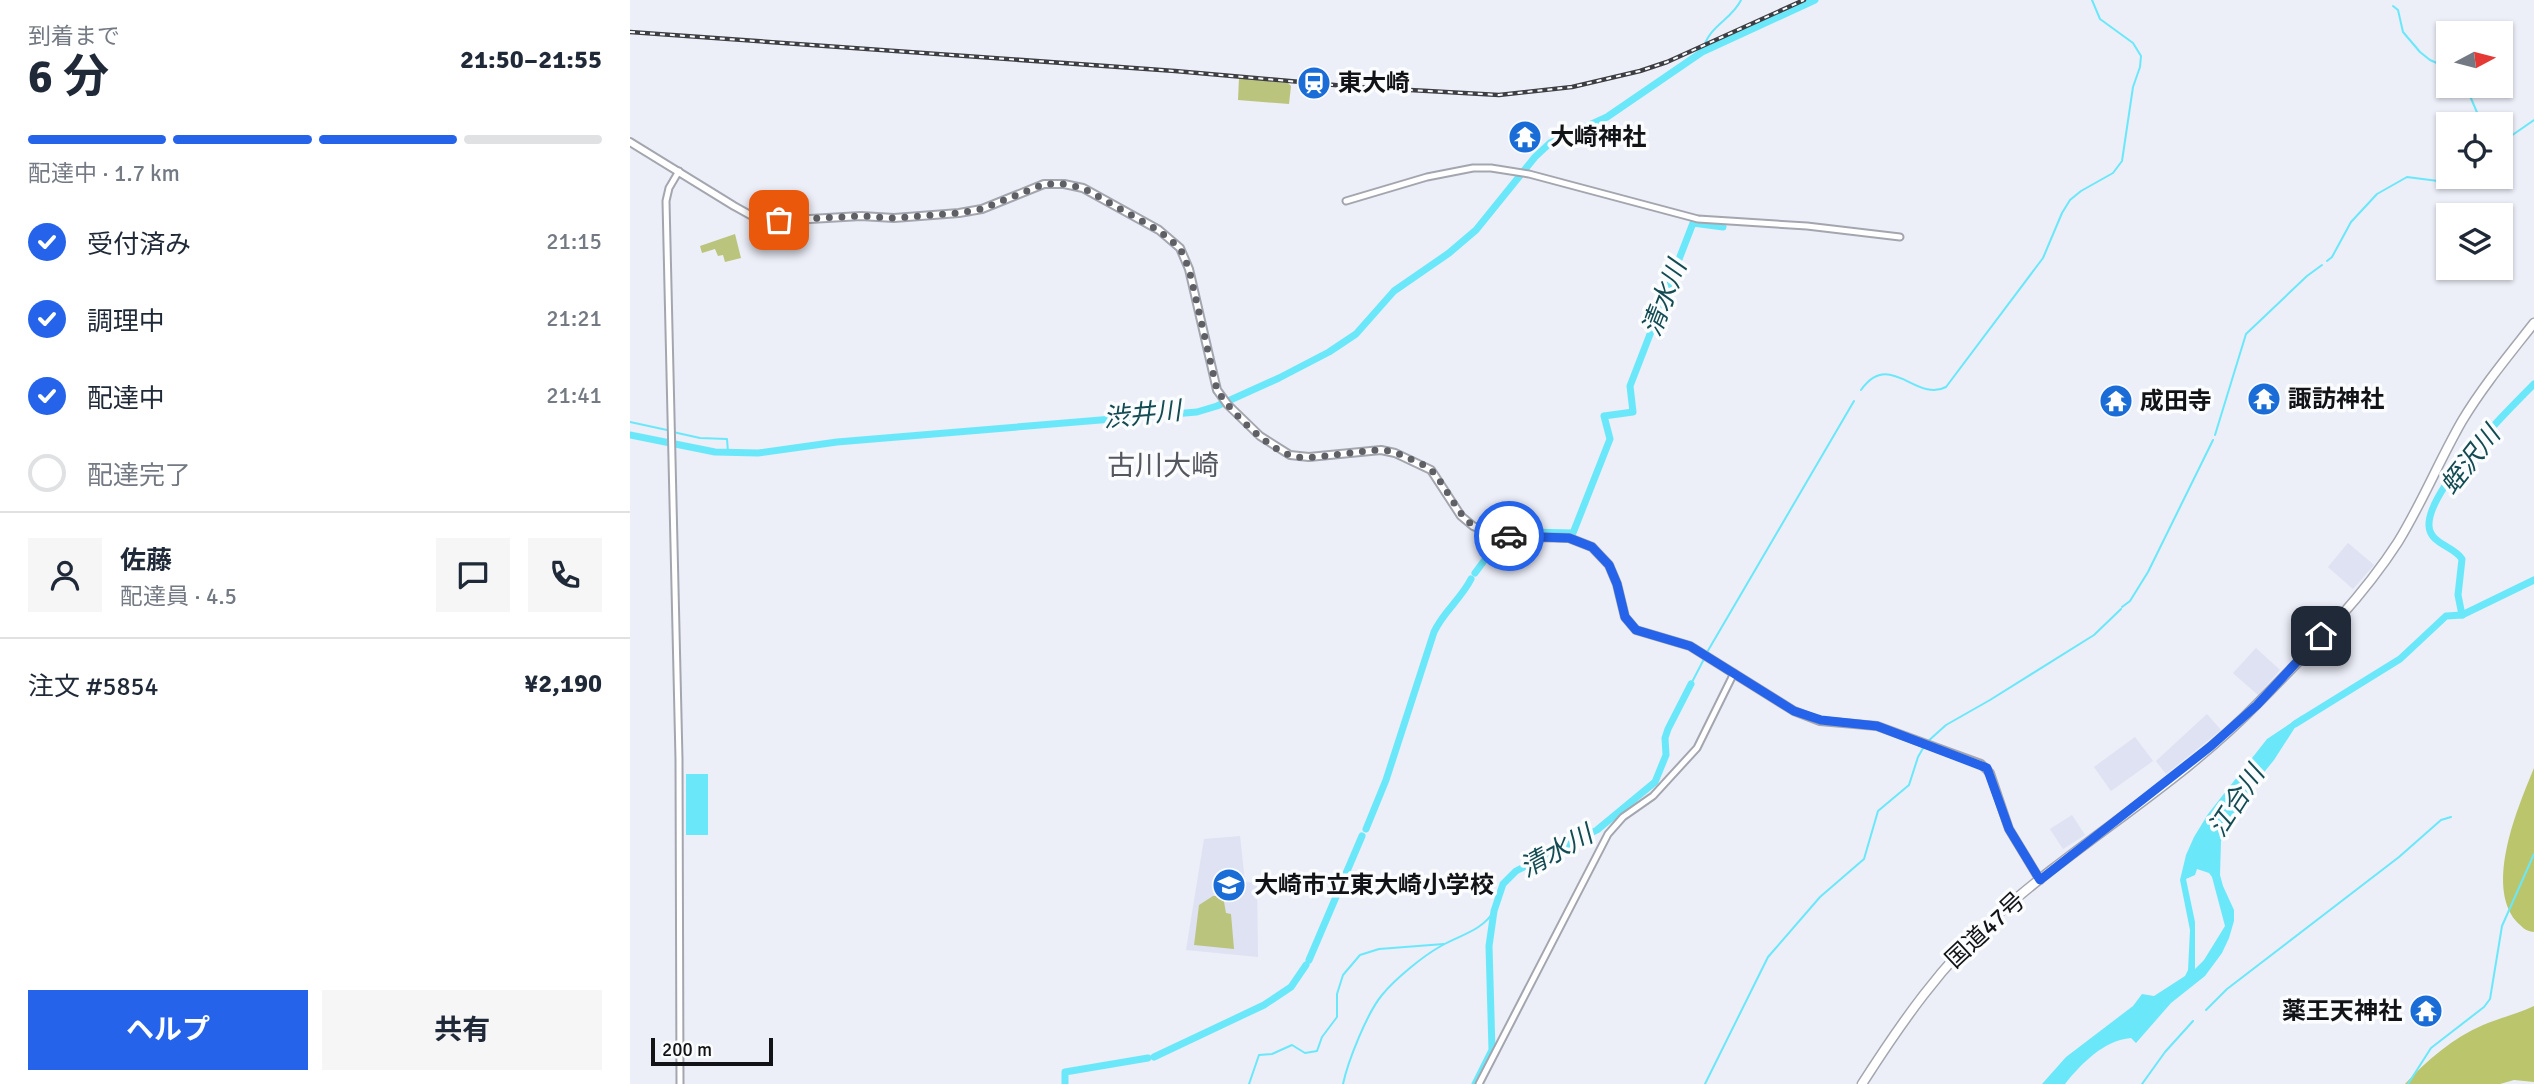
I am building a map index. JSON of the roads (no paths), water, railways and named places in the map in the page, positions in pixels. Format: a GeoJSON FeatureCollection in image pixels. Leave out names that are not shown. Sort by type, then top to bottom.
{"type":"FeatureCollection","features":[{"type":"Feature","properties":{"kind":"highway","name":"国道47号"},"geometry":{"type":"LineString","coordinates":[[1862,1084],[1912,1007],[1937,976],[1997,915],[2211,746],[2257,705],[2356,598],[2398,542],[2464,419],[2487,383],[2534,323]]}},
{"type":"Feature","properties":{"kind":"main road"},"geometry":{"type":"LineString","coordinates":[[630,142],[752,216],[779,220],[861,216],[894,218],[959,213],[982,209],[1044,184],[1083,188],[1158,230],[1180,248],[1189,269],[1214,383],[1226,402],[1259,436],[1290,455],[1309,457],[1381,450],[1426,466],[1465,521],[1490,534],[1569,538],[1592,547],[1605,559],[1613,572],[1625,617],[1631,627],[1641,634],[1681,642],[1800,713],[1835,723],[1877,726],[1987,768],[2009,829],[2040,880]]}},
{"type":"Feature","properties":{"kind":"street"},"geometry":{"type":"LineString","coordinates":[[1346,201],[1473,168],[1527,173],[1698,219],[1818,227],[1900,237]]}},
{"type":"Feature","properties":{"kind":"street"},"geometry":{"type":"LineString","coordinates":[[679,171],[669,188],[666,201],[679,759],[680,1084]]}},
{"type":"Feature","properties":{"kind":"street"},"geometry":{"type":"LineString","coordinates":[[1479,1084],[1608,834],[1623,817],[1653,796],[1697,748],[1734,673]]}},
{"type":"Feature","properties":{"kind":"water"},"geometry":{"type":"Polygon","coordinates":[[[2303,715],[2274,760],[2249,791],[2221,841],[2220,875],[2234,910],[2234,921],[2222,953],[2205,976],[2171,1003],[2136,1043],[2131,1038],[2112,1043],[2086,1061],[2065,1084],[2042,1084],[2066,1057],[2133,1006],[2142,994],[2154,996],[2185,976],[2188,970],[2190,930],[2180,880],[2186,855],[2208,814],[2267,739],[2303,715]],[[2197,869],[2195,875],[2186,879],[2195,922],[2195,969],[2204,960],[2225,926],[2209,873],[2197,869]]]}},
{"type":"Feature","properties":{"kind":"water"},"geometry":{"type":"Polygon","coordinates":[[[686,774],[708,774],[708,835],[686,835],[686,774]]]}},
{"type":"Feature","properties":{"kind":"waterway"},"geometry":{"type":"LineString","coordinates":[[1702,52],[1710,35],[1741,0]]}},
{"type":"Feature","properties":{"kind":"waterway","name":"渋井川"},"geometry":{"type":"LineString","coordinates":[[630,435],[715,452],[758,453],[837,442],[1197,412],[1217,406],[1279,378],[1329,352],[1356,334],[1394,291],[1449,253],[1476,230],[1535,157],[1550,143],[1607,117],[1702,52],[1815,0]]}},
{"type":"Feature","properties":{"kind":"waterway"},"geometry":{"type":"LineString","coordinates":[[1861,390],[1882,374],[1893,375],[1924,388],[1935,390],[1946,387],[2043,258],[2070,200],[2113,173],[2122,161],[2133,87],[2141,56],[2133,43],[2100,19],[2092,0]]}},
{"type":"Feature","properties":{"kind":"waterway"},"geometry":{"type":"LineString","coordinates":[[2393,6],[2398,10],[2403,32],[2420,52],[2436,63]]}},
{"type":"Feature","properties":{"kind":"waterway"},"geometry":{"type":"LineString","coordinates":[[2471,98],[2477,112]]}},
{"type":"Feature","properties":{"kind":"waterway"},"geometry":{"type":"LineString","coordinates":[[2513,135],[2534,120]]}},
{"type":"Feature","properties":{"kind":"waterway"},"geometry":{"type":"LineString","coordinates":[[2327,261],[2332,257],[2351,222],[2377,194],[2407,177],[2436,181]]}},
{"type":"Feature","properties":{"kind":"waterway","name":"清水川"},"geometry":{"type":"LineString","coordinates":[[1526,532],[1573,533],[1610,439],[1604,416],[1633,412],[1630,386],[1693,223],[1723,227]]}},
{"type":"Feature","properties":{"kind":"waterway"},"geometry":{"type":"LineString","coordinates":[[2215,435],[2246,334],[2322,265]]}},
{"type":"Feature","properties":{"kind":"waterway","name":"蛭沢川"},"geometry":{"type":"LineString","coordinates":[[2462,615],[2458,595],[2462,559],[2433,537],[2429,526],[2432,511],[2454,472],[2534,384]]}},
{"type":"Feature","properties":{"kind":"waterway"},"geometry":{"type":"LineString","coordinates":[[1706,654],[1854,401]]}},
{"type":"Feature","properties":{"kind":"waterway"},"geometry":{"type":"LineString","coordinates":[[630,422],[667,430]]}},
{"type":"Feature","properties":{"kind":"waterway"},"geometry":{"type":"LineString","coordinates":[[673,432],[700,438],[727,439],[728,452]]}},
{"type":"Feature","properties":{"kind":"waterway"},"geometry":{"type":"LineString","coordinates":[[2122,607],[2130,601],[2148,572],[2213,440]]}},
{"type":"Feature","properties":{"kind":"waterway","name":"清水川"},"geometry":{"type":"LineString","coordinates":[[1475,573],[1498,542],[1519,541]]}},
{"type":"Feature","properties":{"kind":"waterway","name":"清水川"},"geometry":{"type":"LineString","coordinates":[[1366,829],[1386,780],[1434,632],[1471,579]]}},
{"type":"Feature","properties":{"kind":"waterway","name":"江合川"},"geometry":{"type":"LineString","coordinates":[[2295,724],[2400,659],[2446,616],[2462,615],[2534,580]]}},
{"type":"Feature","properties":{"kind":"waterway"},"geometry":{"type":"LineString","coordinates":[[1705,1084],[1768,957],[1820,897],[1864,859],[1878,811],[1909,785],[1918,757],[1926,743],[1946,725],[2094,635],[2121,609]]}},
{"type":"Feature","properties":{"kind":"waterway"},"geometry":{"type":"LineString","coordinates":[[1691,684],[1704,659]]}},
{"type":"Feature","properties":{"kind":"waterway","name":"清水川"},"geometry":{"type":"LineString","coordinates":[[1475,1084],[1492,1050],[1489,946],[1494,911],[1503,884],[1516,871],[1597,830],[1655,782],[1666,755],[1665,738],[1668,729],[1691,684]]}},
{"type":"Feature","properties":{"kind":"waterway"},"geometry":{"type":"LineString","coordinates":[[2206,1010],[2227,989],[2399,857],[2441,820],[2451,817]]}},
{"type":"Feature","properties":{"kind":"waterway","name":"清水川"},"geometry":{"type":"LineString","coordinates":[[1309,960],[1362,836]]}},
{"type":"Feature","properties":{"kind":"waterway"},"geometry":{"type":"LineString","coordinates":[[2408,1084],[2431,1048],[2484,1007],[2490,999],[2502,926],[2534,854]]}},
{"type":"Feature","properties":{"kind":"waterway"},"geometry":{"type":"LineString","coordinates":[[1343,1084],[1359,1038],[1382,995],[1418,962],[1441,946],[1477,928],[1494,911]]}},
{"type":"Feature","properties":{"kind":"waterway"},"geometry":{"type":"LineString","coordinates":[[1249,1084],[1259,1055],[1272,1054],[1292,1045],[1305,1053],[1317,1051],[1322,1037],[1337,1017],[1337,994],[1343,975],[1360,955],[1379,949],[1444,944]]}},
{"type":"Feature","properties":{"kind":"waterway","name":"清水川"},"geometry":{"type":"LineString","coordinates":[[1154,1057],[1264,1005],[1291,987],[1306,965]]}},
{"type":"Feature","properties":{"kind":"waterway"},"geometry":{"type":"LineString","coordinates":[[2142,1084],[2165,1052],[2193,1021]]}},
{"type":"Feature","properties":{"kind":"waterway","name":"清水川"},"geometry":{"type":"LineString","coordinates":[[1065,1084],[1065,1072],[1148,1058]]}},
{"type":"Feature","properties":{"kind":"railway"},"geometry":{"type":"LineString","coordinates":[[630,32],[1175,71],[1357,87],[1499,95],[1572,87],[1640,71],[1667,62],[1804,0]]}},
{"type":"Feature","properties":{"kind":"place","name":"東大崎"},"geometry":{"type":"Point","coordinates":[1314,83]}},
{"type":"Feature","properties":{"kind":"place","name":"大崎神社"},"geometry":{"type":"Point","coordinates":[1525,137]}},
{"type":"Feature","properties":{"kind":"place","name":"諏訪神社"},"geometry":{"type":"Point","coordinates":[2264,399]}},
{"type":"Feature","properties":{"kind":"place","name":"成田寺"},"geometry":{"type":"Point","coordinates":[2116,401]}},
{"type":"Feature","properties":{"kind":"place","name":"大崎市立東大崎小学校"},"geometry":{"type":"Point","coordinates":[1229,885]}},
{"type":"Feature","properties":{"kind":"place","name":"薬王天神社"},"geometry":{"type":"Point","coordinates":[2426,1011]}},
{"type":"Feature","properties":{"kind":"district","name":"古川大崎"},"geometry":{"type":"Point","coordinates":[1163,465]}}]}
